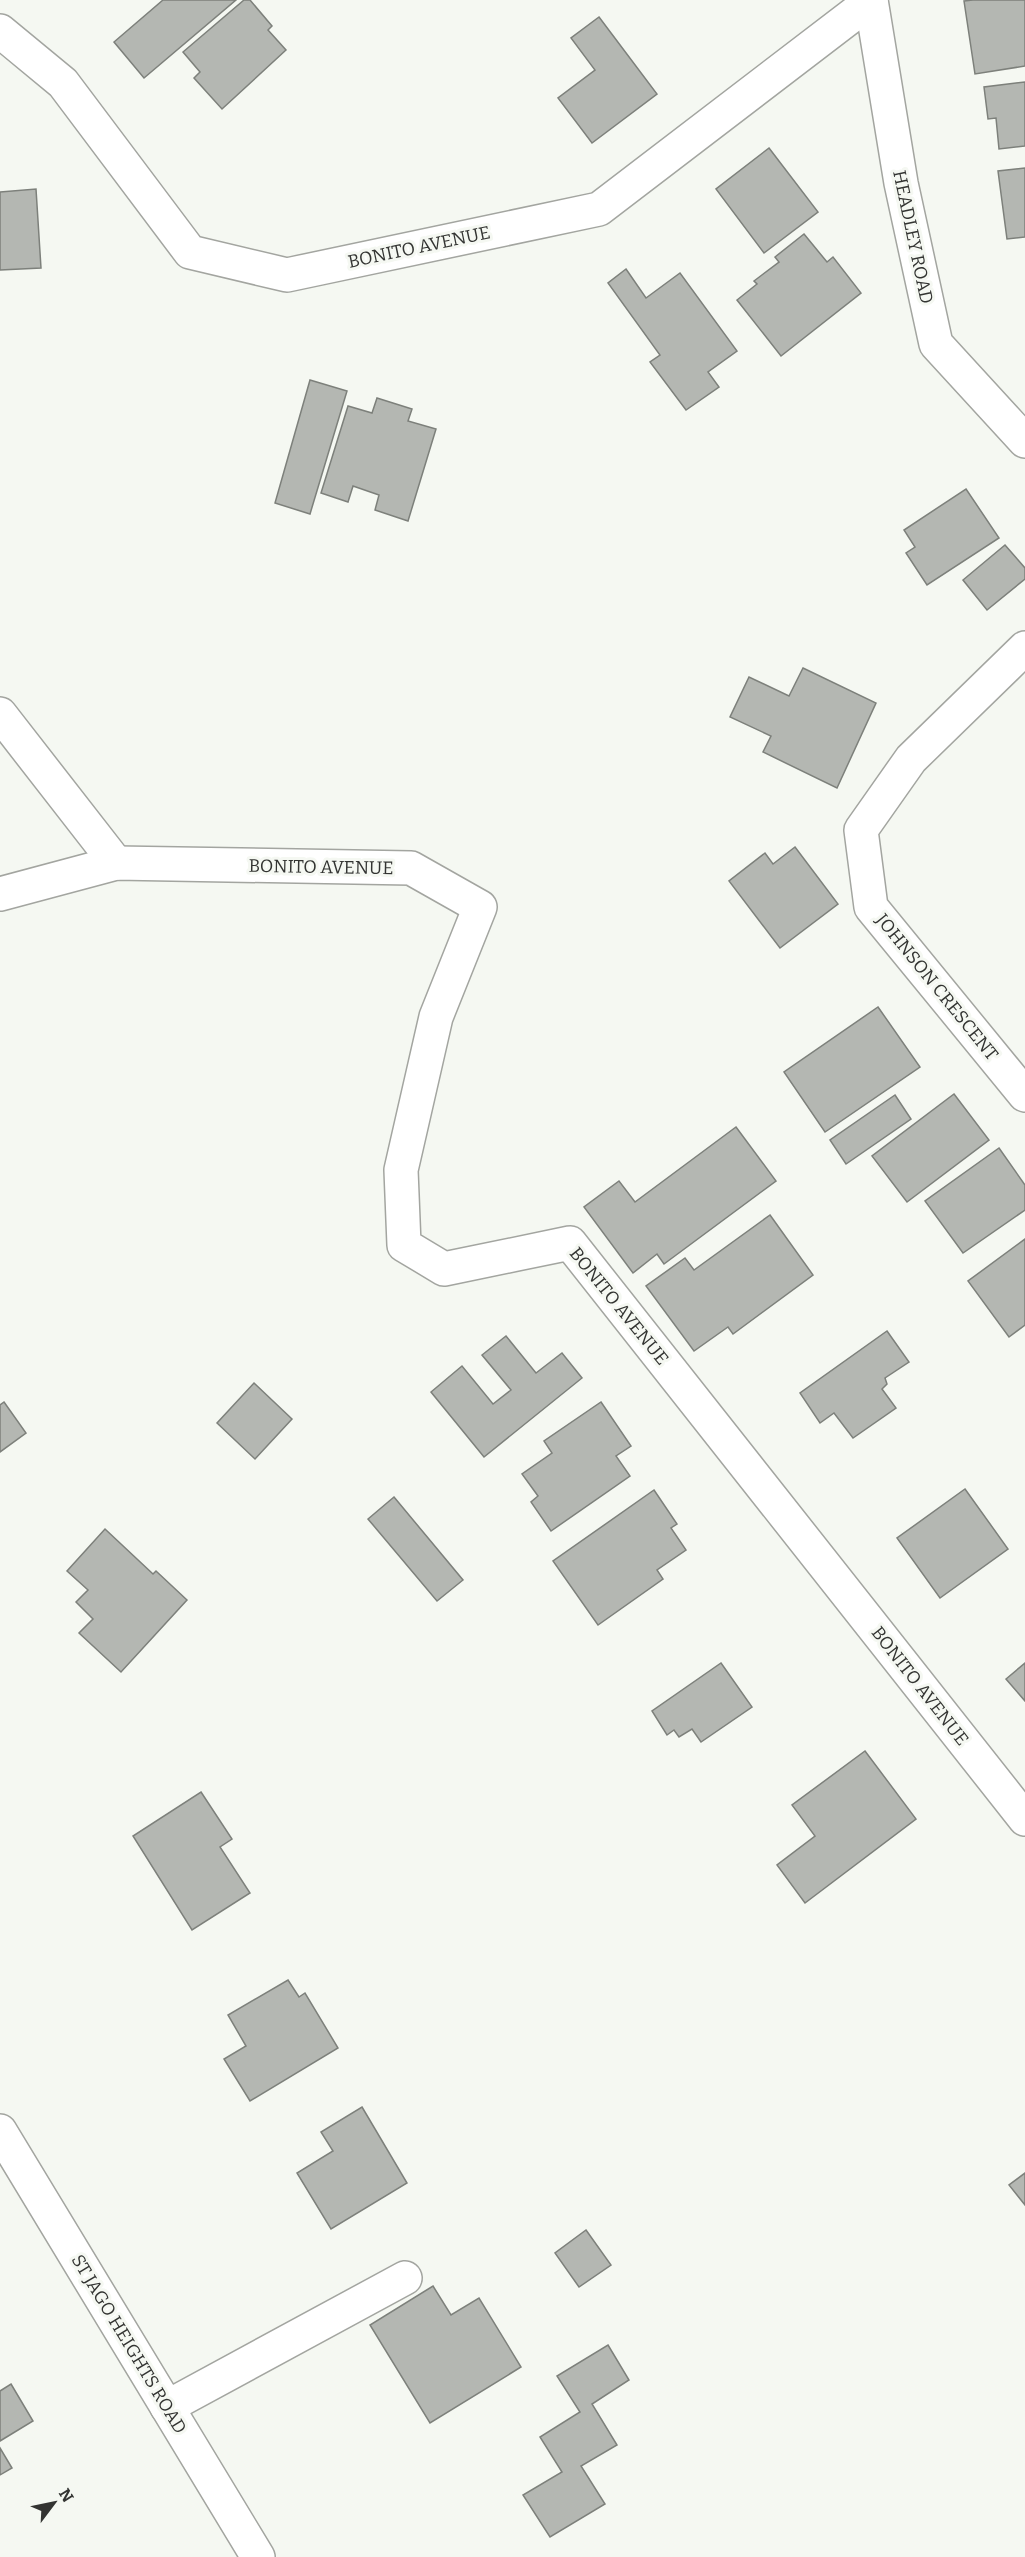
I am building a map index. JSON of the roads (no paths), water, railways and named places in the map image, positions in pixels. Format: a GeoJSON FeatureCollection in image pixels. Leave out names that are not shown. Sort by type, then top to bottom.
{"type":"FeatureCollection","features":[{"type":"Feature","properties":{"kind":"street","name":"BONITO AVENUE"},"geometry":{"type":"LineString","coordinates":[[0,32],[63,84],[190,252],[286,275],[599,209],[871,0]]}},
{"type":"Feature","properties":{"kind":"street","name":"HEADLEY ROAD"},"geometry":{"type":"LineString","coordinates":[[871,0],[901,183],[936,344],[1025,441]]}},
{"type":"Feature","properties":{"kind":"street","name":"JOHNSON CRESCENT"},"geometry":{"type":"LineString","coordinates":[[1025,648],[910,759],[861,830],[871,907],[1025,1095]]}},
{"type":"Feature","properties":{"kind":"street"},"geometry":{"type":"LineString","coordinates":[[0,714],[116,863]]}},
{"type":"Feature","properties":{"kind":"street","name":"BONITO AVENUE"},"geometry":{"type":"LineString","coordinates":[[0,894],[116,863],[411,868],[480,907],[436,1017],[401,1170],[404,1245],[444,1269],[570,1243],[1025,1819]]}},
{"type":"Feature","properties":{"kind":"street","name":"ST JAGO HEIGHTS ROAD"},"geometry":{"type":"LineString","coordinates":[[0,2131],[258,2557]]}},
{"type":"Feature","properties":{"kind":"street"},"geometry":{"type":"LineString","coordinates":[[167,2407],[405,2278]]}}]}
